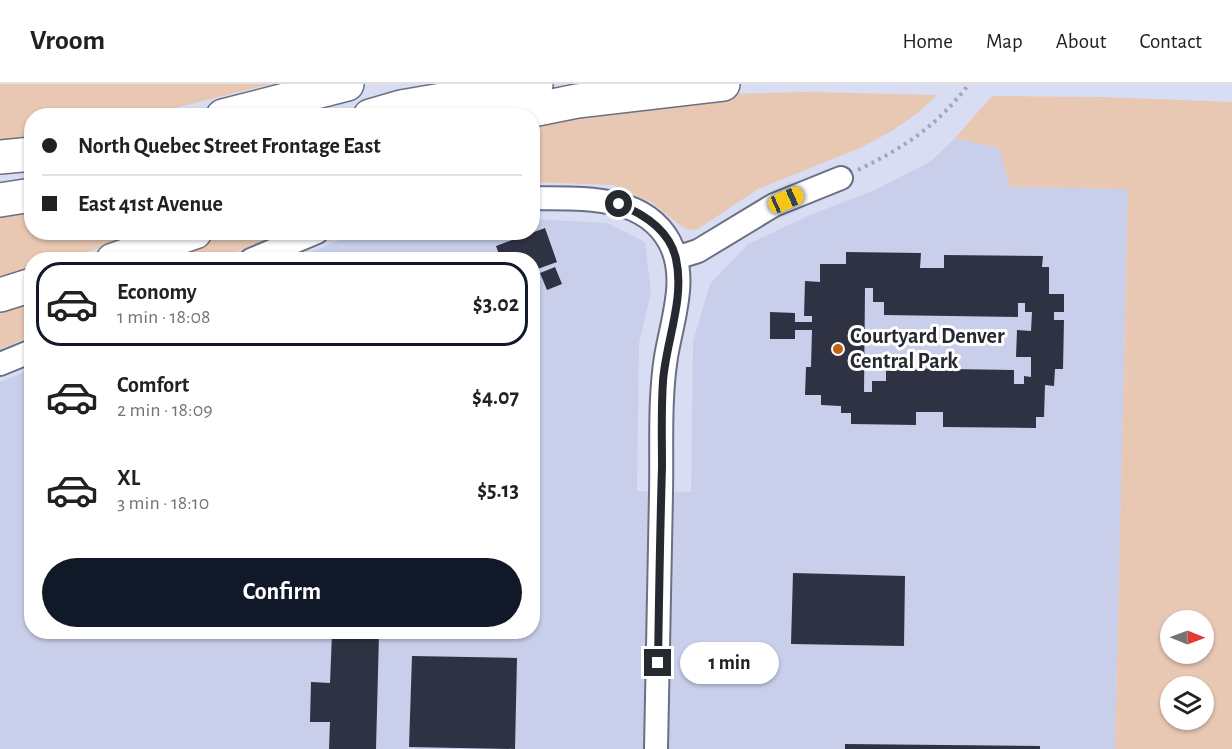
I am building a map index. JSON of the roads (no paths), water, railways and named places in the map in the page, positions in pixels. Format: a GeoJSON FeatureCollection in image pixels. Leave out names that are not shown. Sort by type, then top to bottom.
{"type":"FeatureCollection","features":[{"type":"Feature","properties":{"kind":"main road"},"geometry":{"type":"LineString","coordinates":[[254,108],[347,84]]}},
{"type":"Feature","properties":{"kind":"main road"},"geometry":{"type":"LineString","coordinates":[[398,108],[536,84]]}},
{"type":"Feature","properties":{"kind":"main road"},"geometry":{"type":"LineString","coordinates":[[540,108],[577,101],[723,84]]}},
{"type":"Feature","properties":{"kind":"main road"},"geometry":{"type":"LineString","coordinates":[[0,157],[24,155]]}},
{"type":"Feature","properties":{"kind":"main road"},"geometry":{"type":"LineString","coordinates":[[0,200],[24,196]]}},
{"type":"Feature","properties":{"kind":"main road"},"geometry":{"type":"LineString","coordinates":[[136,252],[172,240]]}},
{"type":"Feature","properties":{"kind":"main road"},"geometry":{"type":"LineString","coordinates":[[0,295],[24,288]]}},
{"type":"Feature","properties":{"kind":"street"},"geometry":{"type":"LineString","coordinates":[[676,258],[690,255],[704,248],[774,205],[841,178]]}},
{"type":"Feature","properties":{"kind":"street"},"geometry":{"type":"LineString","coordinates":[[540,198],[600,200],[619,204],[655,224],[668,240],[676,258],[677,297],[663,381],[656,749]]}},
{"type":"Feature","properties":{"kind":"street"},"geometry":{"type":"LineString","coordinates":[[270,252],[298,240]]}},
{"type":"Feature","properties":{"kind":"street"},"geometry":{"type":"LineString","coordinates":[[0,364],[24,354]]}},
{"type":"Feature","properties":{"kind":"place","name":"Courtyard Denver Central Park"},"geometry":{"type":"Point","coordinates":[838,349]}}]}
